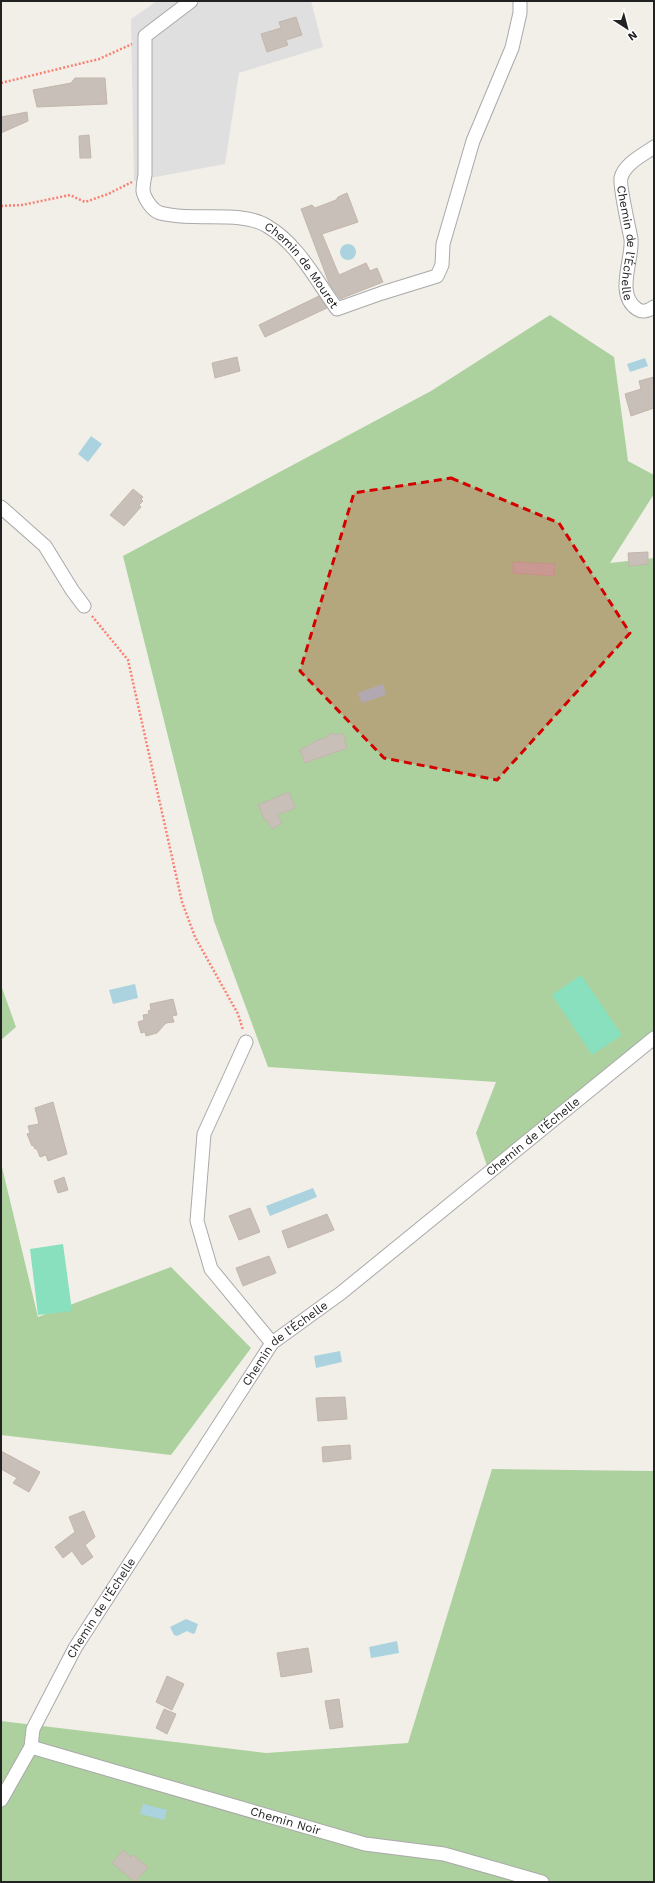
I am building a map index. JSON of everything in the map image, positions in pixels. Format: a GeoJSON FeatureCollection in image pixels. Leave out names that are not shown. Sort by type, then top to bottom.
{"type":"FeatureCollection","features":[{"type":"Feature","properties":{"kind":"street"},"geometry":{"type":"LineString","coordinates":[[145,36],[191,1]]}},
{"type":"Feature","properties":{"kind":"street","name":"Chemin de Mouret"},"geometry":{"type":"LineString","coordinates":[[145,36],[145,175],[143,191],[147,201],[155,211],[161,213],[178,216],[221,217],[255,220],[266,225],[287,240],[337,309],[437,276],[442,265],[443,244],[473,141],[512,48],[520,13],[520,1]]}},
{"type":"Feature","properties":{"kind":"street","name":"Chemin de l’Échelle"},"geometry":{"type":"LineString","coordinates":[[654,148],[628,165],[621,179],[631,241],[626,289],[632,305],[636,308],[648,311],[654,307]]}},
{"type":"Feature","properties":{"kind":"street"},"geometry":{"type":"LineString","coordinates":[[1,507],[45,546],[72,590],[84,606]]}},
{"type":"Feature","properties":{"kind":"street","name":"Chemin de l’Échelle"},"geometry":{"type":"LineString","coordinates":[[31,1747],[33,1729],[75,1648],[272,1343],[341,1293],[654,1038]]}},
{"type":"Feature","properties":{"kind":"street"},"geometry":{"type":"LineString","coordinates":[[246,1042],[204,1134],[197,1221],[210,1269],[272,1343]]}},
{"type":"Feature","properties":{"kind":"street"},"geometry":{"type":"LineString","coordinates":[[1,1800],[31,1747]]}},
{"type":"Feature","properties":{"kind":"street","name":"Chemin Noir"},"geometry":{"type":"LineString","coordinates":[[31,1747],[365,1844],[444,1854],[542,1882]]}},
{"type":"Feature","properties":{"kind":"path"},"geometry":{"type":"LineString","coordinates":[[1,83],[99,59],[118,51],[145,36]]}},
{"type":"Feature","properties":{"kind":"path"},"geometry":{"type":"LineString","coordinates":[[1,206],[22,206],[70,195],[86,202],[108,194],[145,175]]}},
{"type":"Feature","properties":{"kind":"path"},"geometry":{"type":"LineString","coordinates":[[84,606],[128,660],[182,902],[195,937],[238,1014],[246,1042]]}},
{"type":"Feature","properties":{"kind":"highlighted area"},"geometry":{"type":"Polygon","coordinates":[[[451,478],[559,523],[630,633],[497,780],[384,758],[300,671],[354,493],[451,478]]]}},
{"type":"Feature","properties":{"kind":"shaded area"},"geometry":{"type":"Polygon","coordinates":[[[157,1],[311,1],[323,47],[239,73],[225,164],[134,181],[131,19],[157,1]]]}},
{"type":"Feature","properties":{"kind":"green space"},"geometry":{"type":"Polygon","coordinates":[[[550,315],[614,357],[628,461],[654,475],[654,494],[610,563],[654,558],[654,1048],[651,1044],[490,1175],[476,1133],[496,1082],[268,1067],[214,921],[123,556],[431,391],[550,315]]]}},
{"type":"Feature","properties":{"kind":"green space"},"geometry":{"type":"Polygon","coordinates":[[[581,975],[622,1035],[592,1055],[552,995],[581,975]]]}},
{"type":"Feature","properties":{"kind":"green space"},"geometry":{"type":"Polygon","coordinates":[[[1,985],[16,1027],[1,1040],[1,985]]]}},
{"type":"Feature","properties":{"kind":"green space"},"geometry":{"type":"Polygon","coordinates":[[[1,1163],[38,1317],[171,1267],[251,1348],[171,1455],[1,1435],[1,1163]]]}},
{"type":"Feature","properties":{"kind":"green space"},"geometry":{"type":"Polygon","coordinates":[[[63,1244],[72,1311],[38,1315],[30,1249],[63,1244]]]}},
{"type":"Feature","properties":{"kind":"green space"},"geometry":{"type":"Polygon","coordinates":[[[492,1469],[654,1471],[654,1882],[1,1882],[1,1721],[266,1753],[408,1743],[492,1469]]]}},
{"type":"Feature","properties":{"kind":"water"},"geometry":{"type":"Polygon","coordinates":[[[348,244],[354,246],[356,252],[354,258],[348,260],[342,258],[340,252],[342,246],[348,244]]]}},
{"type":"Feature","properties":{"kind":"water"},"geometry":{"type":"Polygon","coordinates":[[[645,358],[648,366],[630,372],[627,364],[645,358]]]}},
{"type":"Feature","properties":{"kind":"water"},"geometry":{"type":"Polygon","coordinates":[[[91,436],[102,444],[88,462],[78,454],[91,436]]]}},
{"type":"Feature","properties":{"kind":"water"},"geometry":{"type":"Polygon","coordinates":[[[383,684],[386,695],[362,703],[358,693],[383,684]]]}},
{"type":"Feature","properties":{"kind":"water"},"geometry":{"type":"Polygon","coordinates":[[[135,984],[138,998],[113,1004],[109,990],[135,984]]]}},
{"type":"Feature","properties":{"kind":"water"},"geometry":{"type":"Polygon","coordinates":[[[313,1188],[317,1197],[270,1216],[266,1206],[313,1188]]]}},
{"type":"Feature","properties":{"kind":"water"},"geometry":{"type":"Polygon","coordinates":[[[340,1351],[342,1362],[316,1368],[314,1356],[340,1351]]]}},
{"type":"Feature","properties":{"kind":"water"},"geometry":{"type":"Polygon","coordinates":[[[186,1619],[198,1624],[195,1633],[193,1634],[187,1631],[177,1636],[174,1635],[170,1627],[186,1619]]]}},
{"type":"Feature","properties":{"kind":"water"},"geometry":{"type":"Polygon","coordinates":[[[397,1641],[399,1653],[371,1658],[369,1647],[397,1641]]]}},
{"type":"Feature","properties":{"kind":"water"},"geometry":{"type":"Polygon","coordinates":[[[143,1804],[167,1810],[164,1820],[140,1814],[143,1804]]]}},
{"type":"Feature","properties":{"kind":"building"},"geometry":{"type":"Polygon","coordinates":[[[296,17],[302,35],[286,40],[288,45],[267,52],[261,34],[281,28],[279,22],[296,17]]]}},
{"type":"Feature","properties":{"kind":"building"},"geometry":{"type":"Polygon","coordinates":[[[75,78],[105,78],[107,104],[37,107],[33,90],[71,83],[75,78]]]}},
{"type":"Feature","properties":{"kind":"building"},"geometry":{"type":"Polygon","coordinates":[[[27,112],[28,121],[1,133],[1,117],[27,112]]]}},
{"type":"Feature","properties":{"kind":"building"},"geometry":{"type":"Polygon","coordinates":[[[89,135],[91,158],[80,158],[79,136],[89,135]]]}},
{"type":"Feature","properties":{"kind":"building"},"geometry":{"type":"Polygon","coordinates":[[[347,193],[358,222],[322,234],[339,275],[366,263],[370,271],[377,268],[383,282],[340,299],[329,283],[301,209],[312,205],[315,208],[336,200],[338,197],[347,193]]]}},
{"type":"Feature","properties":{"kind":"building"},"geometry":{"type":"Polygon","coordinates":[[[319,296],[327,308],[265,337],[259,325],[319,296]]]}},
{"type":"Feature","properties":{"kind":"building"},"geometry":{"type":"Polygon","coordinates":[[[237,357],[240,371],[215,378],[212,363],[237,357]]]}},
{"type":"Feature","properties":{"kind":"building"},"geometry":{"type":"Polygon","coordinates":[[[654,377],[654,408],[631,416],[625,394],[641,389],[639,381],[654,377]]]}},
{"type":"Feature","properties":{"kind":"building"},"geometry":{"type":"Polygon","coordinates":[[[133,489],[143,497],[141,499],[143,501],[139,505],[141,507],[124,526],[110,515],[133,489]]]}},
{"type":"Feature","properties":{"kind":"building"},"geometry":{"type":"Polygon","coordinates":[[[648,552],[648,564],[629,566],[628,553],[648,552]]]}},
{"type":"Feature","properties":{"kind":"building"},"geometry":{"type":"Polygon","coordinates":[[[513,562],[555,564],[554,576],[513,573],[513,562]]]}},
{"type":"Feature","properties":{"kind":"building"},"geometry":{"type":"Polygon","coordinates":[[[331,733],[337,735],[343,733],[347,748],[305,763],[300,750],[318,740],[326,738],[331,733]]]}},
{"type":"Feature","properties":{"kind":"building"},"geometry":{"type":"Polygon","coordinates":[[[289,792],[295,808],[277,815],[282,823],[272,829],[267,820],[265,821],[258,805],[289,792]]]}},
{"type":"Feature","properties":{"kind":"building"},"geometry":{"type":"Polygon","coordinates":[[[173,999],[177,1015],[172,1016],[174,1022],[166,1023],[157,1033],[146,1036],[145,1032],[141,1033],[138,1022],[144,1020],[143,1015],[149,1014],[148,1011],[151,1010],[150,1004],[173,999]]]}},
{"type":"Feature","properties":{"kind":"building"},"geometry":{"type":"Polygon","coordinates":[[[53,1102],[67,1154],[48,1161],[46,1155],[40,1157],[37,1149],[35,1149],[33,1145],[32,1146],[27,1134],[30,1133],[28,1126],[39,1124],[35,1108],[53,1102]]]}},
{"type":"Feature","properties":{"kind":"building"},"geometry":{"type":"Polygon","coordinates":[[[64,1177],[68,1190],[58,1193],[54,1181],[64,1177]]]}},
{"type":"Feature","properties":{"kind":"building"},"geometry":{"type":"Polygon","coordinates":[[[250,1208],[260,1232],[239,1240],[229,1216],[250,1208]]]}},
{"type":"Feature","properties":{"kind":"building"},"geometry":{"type":"Polygon","coordinates":[[[327,1214],[334,1230],[288,1248],[282,1231],[327,1214]]]}},
{"type":"Feature","properties":{"kind":"building"},"geometry":{"type":"Polygon","coordinates":[[[269,1256],[276,1273],[243,1286],[236,1268],[269,1256]]]}},
{"type":"Feature","properties":{"kind":"building"},"geometry":{"type":"Polygon","coordinates":[[[345,1397],[347,1419],[318,1421],[316,1398],[345,1397]]]}},
{"type":"Feature","properties":{"kind":"building"},"geometry":{"type":"Polygon","coordinates":[[[350,1445],[351,1459],[323,1462],[322,1447],[350,1445]]]}},
{"type":"Feature","properties":{"kind":"building"},"geometry":{"type":"Polygon","coordinates":[[[1,1451],[40,1472],[29,1492],[13,1483],[17,1478],[1,1469],[1,1451]]]}},
{"type":"Feature","properties":{"kind":"building"},"geometry":{"type":"Polygon","coordinates":[[[84,1511],[95,1537],[85,1545],[93,1557],[82,1565],[72,1551],[63,1558],[55,1547],[75,1532],[69,1517],[84,1511]]]}},
{"type":"Feature","properties":{"kind":"building"},"geometry":{"type":"Polygon","coordinates":[[[308,1648],[312,1672],[281,1677],[277,1653],[308,1648]]]}},
{"type":"Feature","properties":{"kind":"building"},"geometry":{"type":"Polygon","coordinates":[[[167,1676],[184,1684],[172,1710],[156,1702],[167,1676]]]}},
{"type":"Feature","properties":{"kind":"building"},"geometry":{"type":"Polygon","coordinates":[[[339,1699],[343,1727],[330,1729],[325,1701],[339,1699]]]}},
{"type":"Feature","properties":{"kind":"building"},"geometry":{"type":"Polygon","coordinates":[[[164,1709],[176,1714],[167,1734],[156,1728],[164,1709]]]}},
{"type":"Feature","properties":{"kind":"building"},"geometry":{"type":"Polygon","coordinates":[[[123,1850],[131,1857],[133,1855],[148,1867],[135,1882],[112,1863],[123,1850]]]}}]}
